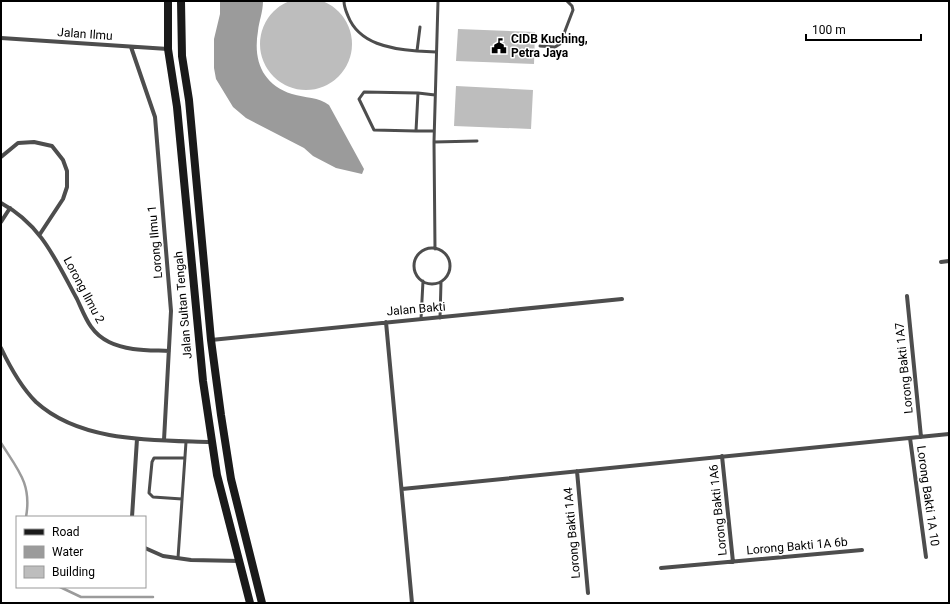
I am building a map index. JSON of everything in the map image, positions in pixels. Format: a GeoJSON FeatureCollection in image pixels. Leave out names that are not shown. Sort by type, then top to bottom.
{"type":"FeatureCollection","features":[{"type":"Feature","properties":{"kind":"main road","name":"Jalan Sultan Tengah"},"geometry":{"type":"LineString","coordinates":[[168,1],[168,49],[177,107],[203,381],[217,475],[250,603]]}},
{"type":"Feature","properties":{"kind":"main road","name":"Jalan Sultan Tengah"},"geometry":{"type":"LineString","coordinates":[[181,1],[182,56],[189,100],[211,340],[230,471],[262,603]]}},
{"type":"Feature","properties":{"kind":"street","name":"Jalan Ilmu"},"geometry":{"type":"LineString","coordinates":[[1,38],[168,49]]}},
{"type":"Feature","properties":{"kind":"street","name":"Lorong Ilmu 1"},"geometry":{"type":"LineString","coordinates":[[131,47],[155,117],[171,311],[164,440]]}},
{"type":"Feature","properties":{"kind":"street"},"geometry":{"type":"LineString","coordinates":[[1,157],[18,143],[34,142],[52,146],[63,160],[66,171],[66,187],[63,199],[40,234]]}},
{"type":"Feature","properties":{"kind":"street","name":"Lorong Ilmu 2"},"geometry":{"type":"LineString","coordinates":[[1,204],[10,208],[26,219],[40,234],[54,257],[85,319],[94,332],[108,341],[123,347],[168,351]]}},
{"type":"Feature","properties":{"kind":"street"},"geometry":{"type":"LineString","coordinates":[[1,222],[10,208]]}},
{"type":"Feature","properties":{"kind":"street"},"geometry":{"type":"LineString","coordinates":[[941,262],[949,261]]}},
{"type":"Feature","properties":{"kind":"street","name":"Lorong Bakti 1A7"},"geometry":{"type":"LineString","coordinates":[[907,296],[921,437]]}},
{"type":"Feature","properties":{"kind":"street","name":"Jalan Bakti"},"geometry":{"type":"LineString","coordinates":[[211,340],[622,299]]}},
{"type":"Feature","properties":{"kind":"street"},"geometry":{"type":"LineString","coordinates":[[386,322],[412,603]]}},
{"type":"Feature","properties":{"kind":"street"},"geometry":{"type":"LineString","coordinates":[[1,348],[23,386],[36,401],[50,412],[70,424],[96,432],[137,439],[212,442]]}},
{"type":"Feature","properties":{"kind":"street"},"geometry":{"type":"LineString","coordinates":[[402,489],[949,434]]}},
{"type":"Feature","properties":{"kind":"street","name":"Lorong Bakti 1A 10"},"geometry":{"type":"LineString","coordinates":[[910,438],[926,557]]}},
{"type":"Feature","properties":{"kind":"street"},"geometry":{"type":"LineString","coordinates":[[132,516],[137,439]]}},
{"type":"Feature","properties":{"kind":"street","name":"Lorong Bakti 1A6"},"geometry":{"type":"LineString","coordinates":[[722,456],[733,562]]}},
{"type":"Feature","properties":{"kind":"street","name":"Lorong Bakti 1A4"},"geometry":{"type":"LineString","coordinates":[[577,471],[588,593]]}},
{"type":"Feature","properties":{"kind":"street"},"geometry":{"type":"LineString","coordinates":[[146,548],[163,556],[240,561]]}},
{"type":"Feature","properties":{"kind":"street","name":"Lorong Bakti 1A 6b"},"geometry":{"type":"LineString","coordinates":[[661,568],[862,550]]}},
{"type":"Feature","properties":{"kind":"lane"},"geometry":{"type":"LineString","coordinates":[[344,1],[350,21],[355,30],[367,39],[381,45],[417,52],[436,52]]}},
{"type":"Feature","properties":{"kind":"lane"},"geometry":{"type":"LineString","coordinates":[[434,249],[434,131],[438,1]]}},
{"type":"Feature","properties":{"kind":"lane"},"geometry":{"type":"LineString","coordinates":[[540,46],[555,47],[560,44],[573,10],[567,1]]}},
{"type":"Feature","properties":{"kind":"lane"},"geometry":{"type":"LineString","coordinates":[[417,52],[420,27]]}},
{"type":"Feature","properties":{"kind":"lane"},"geometry":{"type":"LineString","coordinates":[[434,131],[374,130],[359,99],[364,92],[418,93],[435,95]]}},
{"type":"Feature","properties":{"kind":"lane"},"geometry":{"type":"LineString","coordinates":[[416,131],[418,93]]}},
{"type":"Feature","properties":{"kind":"lane"},"geometry":{"type":"LineString","coordinates":[[434,142],[477,141]]}},
{"type":"Feature","properties":{"kind":"lane"},"geometry":{"type":"LineString","coordinates":[[434,249],[446,254],[450,266],[446,278],[435,284],[422,281],[415,272],[416,260],[423,251],[434,249]]}},
{"type":"Feature","properties":{"kind":"lane"},"geometry":{"type":"LineString","coordinates":[[421,319],[422,281]]}},
{"type":"Feature","properties":{"kind":"lane"},"geometry":{"type":"LineString","coordinates":[[440,318],[441,282]]}},
{"type":"Feature","properties":{"kind":"lane"},"geometry":{"type":"LineString","coordinates":[[178,558],[186,442]]}},
{"type":"Feature","properties":{"kind":"lane"},"geometry":{"type":"LineString","coordinates":[[182,499],[153,497],[150,493],[152,462],[154,458],[185,458]]}},
{"type":"Feature","properties":{"kind":"water"},"geometry":{"type":"Polygon","coordinates":[[[220,1],[263,1],[257,42],[257,52],[262,70],[273,84],[282,90],[292,94],[321,100],[329,105],[364,169],[362,174],[336,168],[313,156],[304,148],[246,118],[233,107],[216,79],[214,68],[214,39],[220,14],[220,1]]]}},
{"type":"Feature","properties":{"kind":"building"},"geometry":{"type":"Polygon","coordinates":[[[297,-1],[315,-1],[331,6],[344,19],[351,35],[351,53],[344,69],[331,82],[315,89],[297,89],[281,82],[268,69],[261,53],[261,35],[268,19],[281,6],[297,-1]]]}},
{"type":"Feature","properties":{"kind":"building"},"geometry":{"type":"Polygon","coordinates":[[[458,29],[535,32],[534,64],[456,61],[458,29]]]}},
{"type":"Feature","properties":{"kind":"building"},"geometry":{"type":"Polygon","coordinates":[[[456,86],[533,90],[531,129],[454,126],[456,86]]]}},
{"type":"Feature","properties":{"kind":"waterway"},"geometry":{"type":"LineString","coordinates":[[1,443],[18,470],[25,486],[27,495],[26,516]]}},
{"type":"Feature","properties":{"kind":"waterway"},"geometry":{"type":"LineString","coordinates":[[62,588],[81,597],[153,597]]}},
{"type":"Feature","properties":{"kind":"place","name":"CIDB Kuching, Petra Jaya"},"geometry":{"type":"Point","coordinates":[499,46]}}]}
